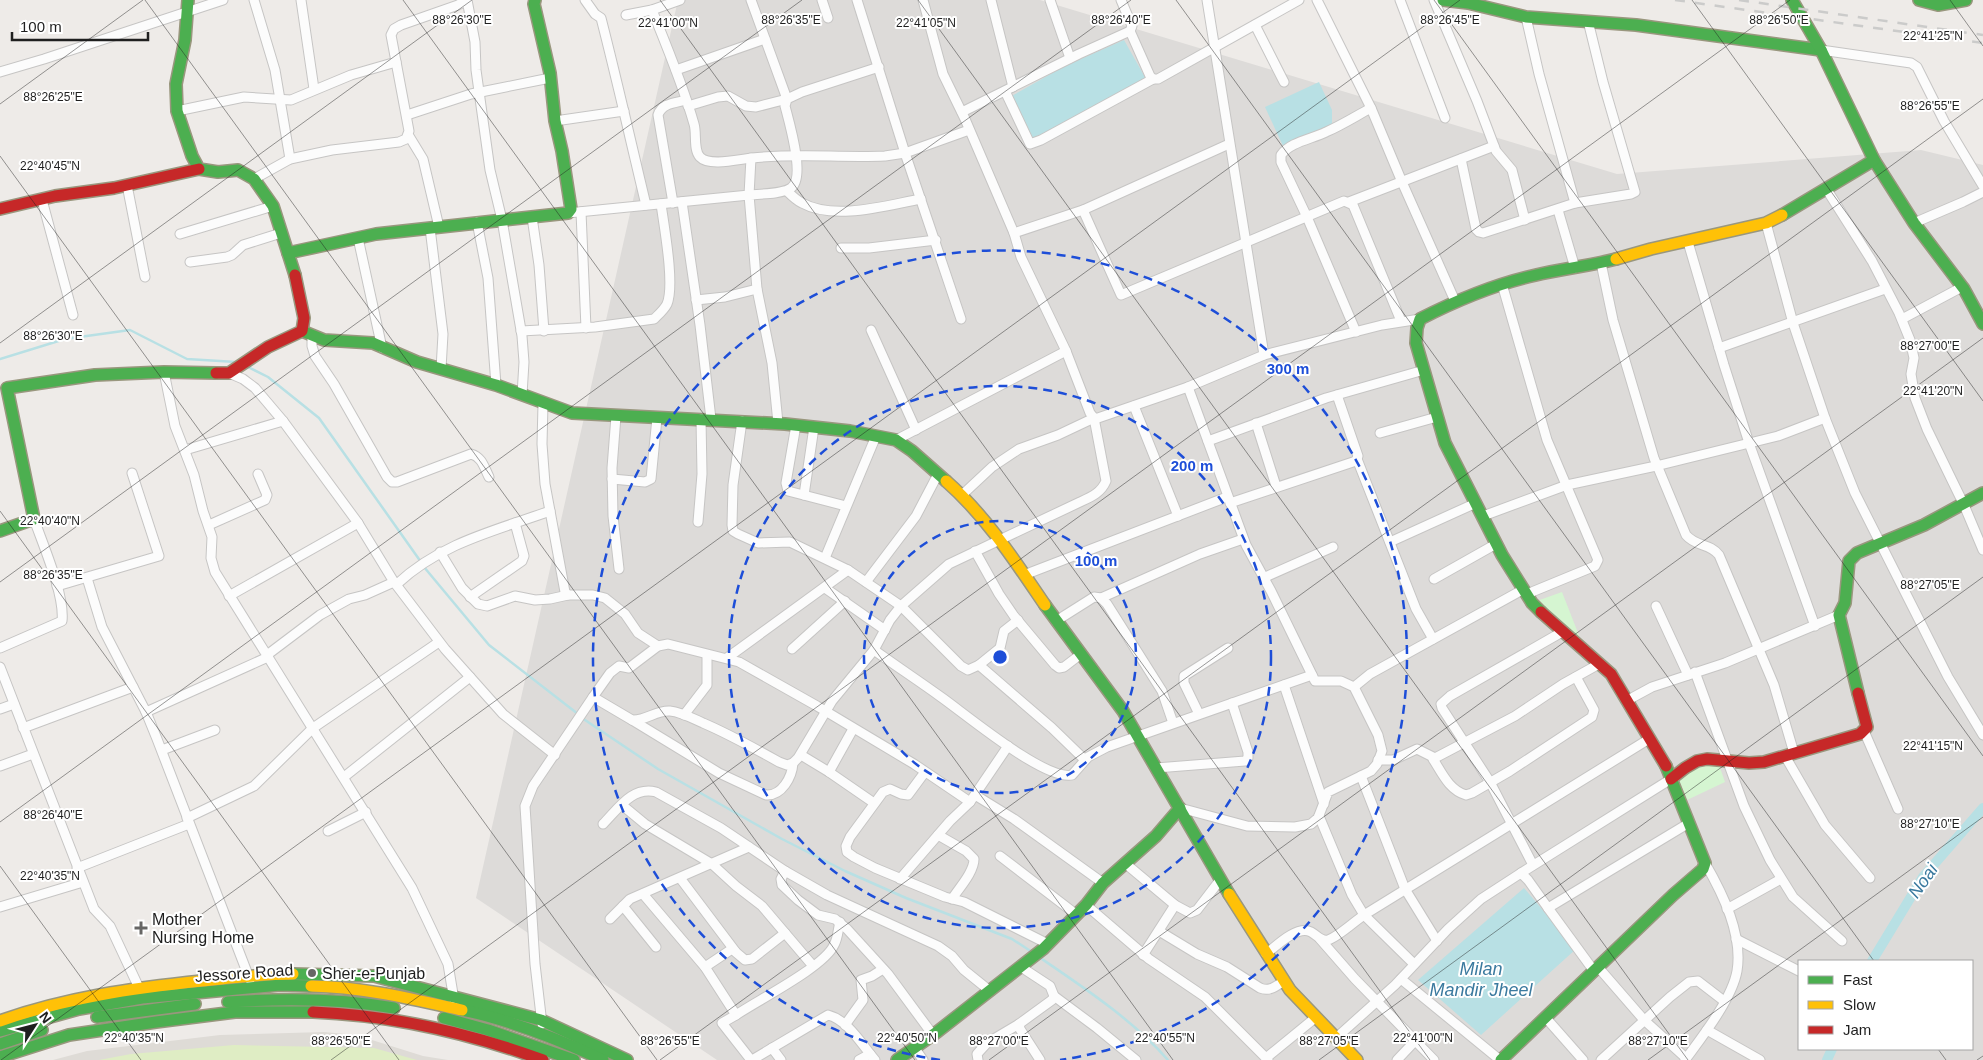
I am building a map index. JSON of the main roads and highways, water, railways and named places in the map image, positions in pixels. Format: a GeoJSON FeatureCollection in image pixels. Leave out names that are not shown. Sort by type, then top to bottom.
{"type":"FeatureCollection","features":[{"type":"Feature","properties":{"kind":"main road"},"geometry":{"type":"LineString","coordinates":[[288,253],[376,234],[568,214],[571,208],[535,0]]}},
{"type":"Feature","properties":{"kind":"main road"},"geometry":{"type":"LineString","coordinates":[[1443,0],[1468,3],[1526,17],[1636,25],[1686,34],[1821,50]]}},
{"type":"Feature","properties":{"kind":"main road"},"geometry":{"type":"LineString","coordinates":[[1792,0],[1821,50],[1874,160],[1914,223],[1962,286],[1983,324]]}},
{"type":"Feature","properties":{"kind":"main road"},"geometry":{"type":"LineString","coordinates":[[1919,0],[1938,5],[1966,0]]}},
{"type":"Feature","properties":{"kind":"main road"},"geometry":{"type":"LineString","coordinates":[[187,5],[185,40],[176,84],[177,111],[192,156],[199,169]]}},
{"type":"Feature","properties":{"kind":"main road"},"geometry":{"type":"LineString","coordinates":[[1501,1060],[1673,895],[1703,869],[1706,863],[1664,761],[1611,674],[1562,632],[1532,603],[1496,544],[1445,443],[1416,343],[1416,328],[1420,319],[1454,301],[1502,284],[1536,275],[1601,263],[1651,249],[1766,223],[1827,190],[1874,160]]}},
{"type":"Feature","properties":{"kind":"main road"},"geometry":{"type":"LineString","coordinates":[[0,209],[199,169],[218,172],[238,170],[254,179],[273,206],[292,263],[307,333]]}},
{"type":"Feature","properties":{"kind":"main road"},"geometry":{"type":"LineString","coordinates":[[0,531],[34,518],[3,389],[95,375],[164,372],[230,373],[268,347],[307,333],[324,340],[373,344],[417,362],[496,385],[543,404],[572,413],[778,423],[896,440],[962,495],[1000,539],[1056,621],[1124,711],[1220,880],[1284,981],[1315,1018],[1357,1060]]}},
{"type":"Feature","properties":{"kind":"main road"},"geometry":{"type":"LineString","coordinates":[[1671,779],[1681,769],[1700,759],[1763,762],[1864,731],[1866,726],[1839,615],[1845,603],[1848,562],[1857,553],[1924,525],[1983,493]]}},
{"type":"Feature","properties":{"kind":"main road"},"geometry":{"type":"LineString","coordinates":[[897,1060],[933,1035],[1046,947],[1086,905],[1103,883],[1156,836],[1180,808]]}},
{"type":"Feature","properties":{"kind":"main road"},"geometry":{"type":"LineString","coordinates":[[0,1021],[34,1010],[248,976],[269,974],[374,976],[541,1020],[627,1060]]}},
{"type":"Feature","properties":{"kind":"main road","name":"Jessore Road"},"geometry":{"type":"LineString","coordinates":[[0,1031],[141,992],[294,985],[332,986],[372,991],[450,1014],[481,1014],[564,1042],[604,1060]]}},
{"type":"Feature","properties":{"kind":"main road"},"geometry":{"type":"LineString","coordinates":[[0,1044],[56,1026],[96,1017],[209,1003],[297,998],[338,1000],[403,1010]]}},
{"type":"Feature","properties":{"kind":"main road"},"geometry":{"type":"LineString","coordinates":[[0,1057],[69,1035],[235,1012],[299,1011],[350,1013],[413,1023],[502,1045],[543,1060]]}},
{"type":"Feature","properties":{"kind":"main road"},"geometry":{"type":"LineString","coordinates":[[422,1014],[450,1014],[574,1060]]}},
{"type":"Feature","properties":{"kind":"water"},"geometry":{"type":"Polygon","coordinates":[[[1124,40],[1146,79],[1031,140],[1010,97],[1065,66],[1124,40]]]}},
{"type":"Feature","properties":{"kind":"water"},"geometry":{"type":"Polygon","coordinates":[[[1319,82],[1332,110],[1332,126],[1283,146],[1265,107],[1319,82]]]}},
{"type":"Feature","properties":{"kind":"water","name":"Milan Mandir Jheel"},"geometry":{"type":"Polygon","coordinates":[[[1524,888],[1576,949],[1481,1035],[1418,980],[1524,888]]]}},
{"type":"Feature","properties":{"kind":"waterway"},"geometry":{"type":"LineString","coordinates":[[0,359],[65,339],[130,330],[187,359],[236,362]]}},
{"type":"Feature","properties":{"kind":"waterway"},"geometry":{"type":"LineString","coordinates":[[248,367],[268,377],[319,418],[421,562]]}},
{"type":"Feature","properties":{"kind":"waterway"},"geometry":{"type":"LineString","coordinates":[[424,567],[489,645],[578,714]]}},
{"type":"Feature","properties":{"kind":"waterway"},"geometry":{"type":"LineString","coordinates":[[582,718],[658,769],[782,839],[845,871],[906,898],[1012,939],[1032,952]]}},
{"type":"Feature","properties":{"kind":"waterway","name":"Noai"},"geometry":{"type":"LineString","coordinates":[[1873,960],[1923,877],[1983,808]]}},
{"type":"Feature","properties":{"kind":"waterway"},"geometry":{"type":"LineString","coordinates":[[1039,957],[1090,992],[1123,1018],[1168,1060]]}},
{"type":"Feature","properties":{"kind":"waterway","name":"Noai"},"geometry":{"type":"LineString","coordinates":[[1827,1060],[1832,1050]]}},
{"type":"Feature","properties":{"kind":"railway"},"geometry":{"type":"LineString","coordinates":[[1675,0],[1983,43]]}},
{"type":"Feature","properties":{"kind":"railway"},"geometry":{"type":"LineString","coordinates":[[1739,0],[1983,35]]}},
{"type":"Feature","properties":{"kind":"place","name":"Mother Nursing Home"},"geometry":{"type":"Point","coordinates":[141,928]}},
{"type":"Feature","properties":{"kind":"place","name":"Sher-e-Punjab"},"geometry":{"type":"Point","coordinates":[312,973]}}]}
